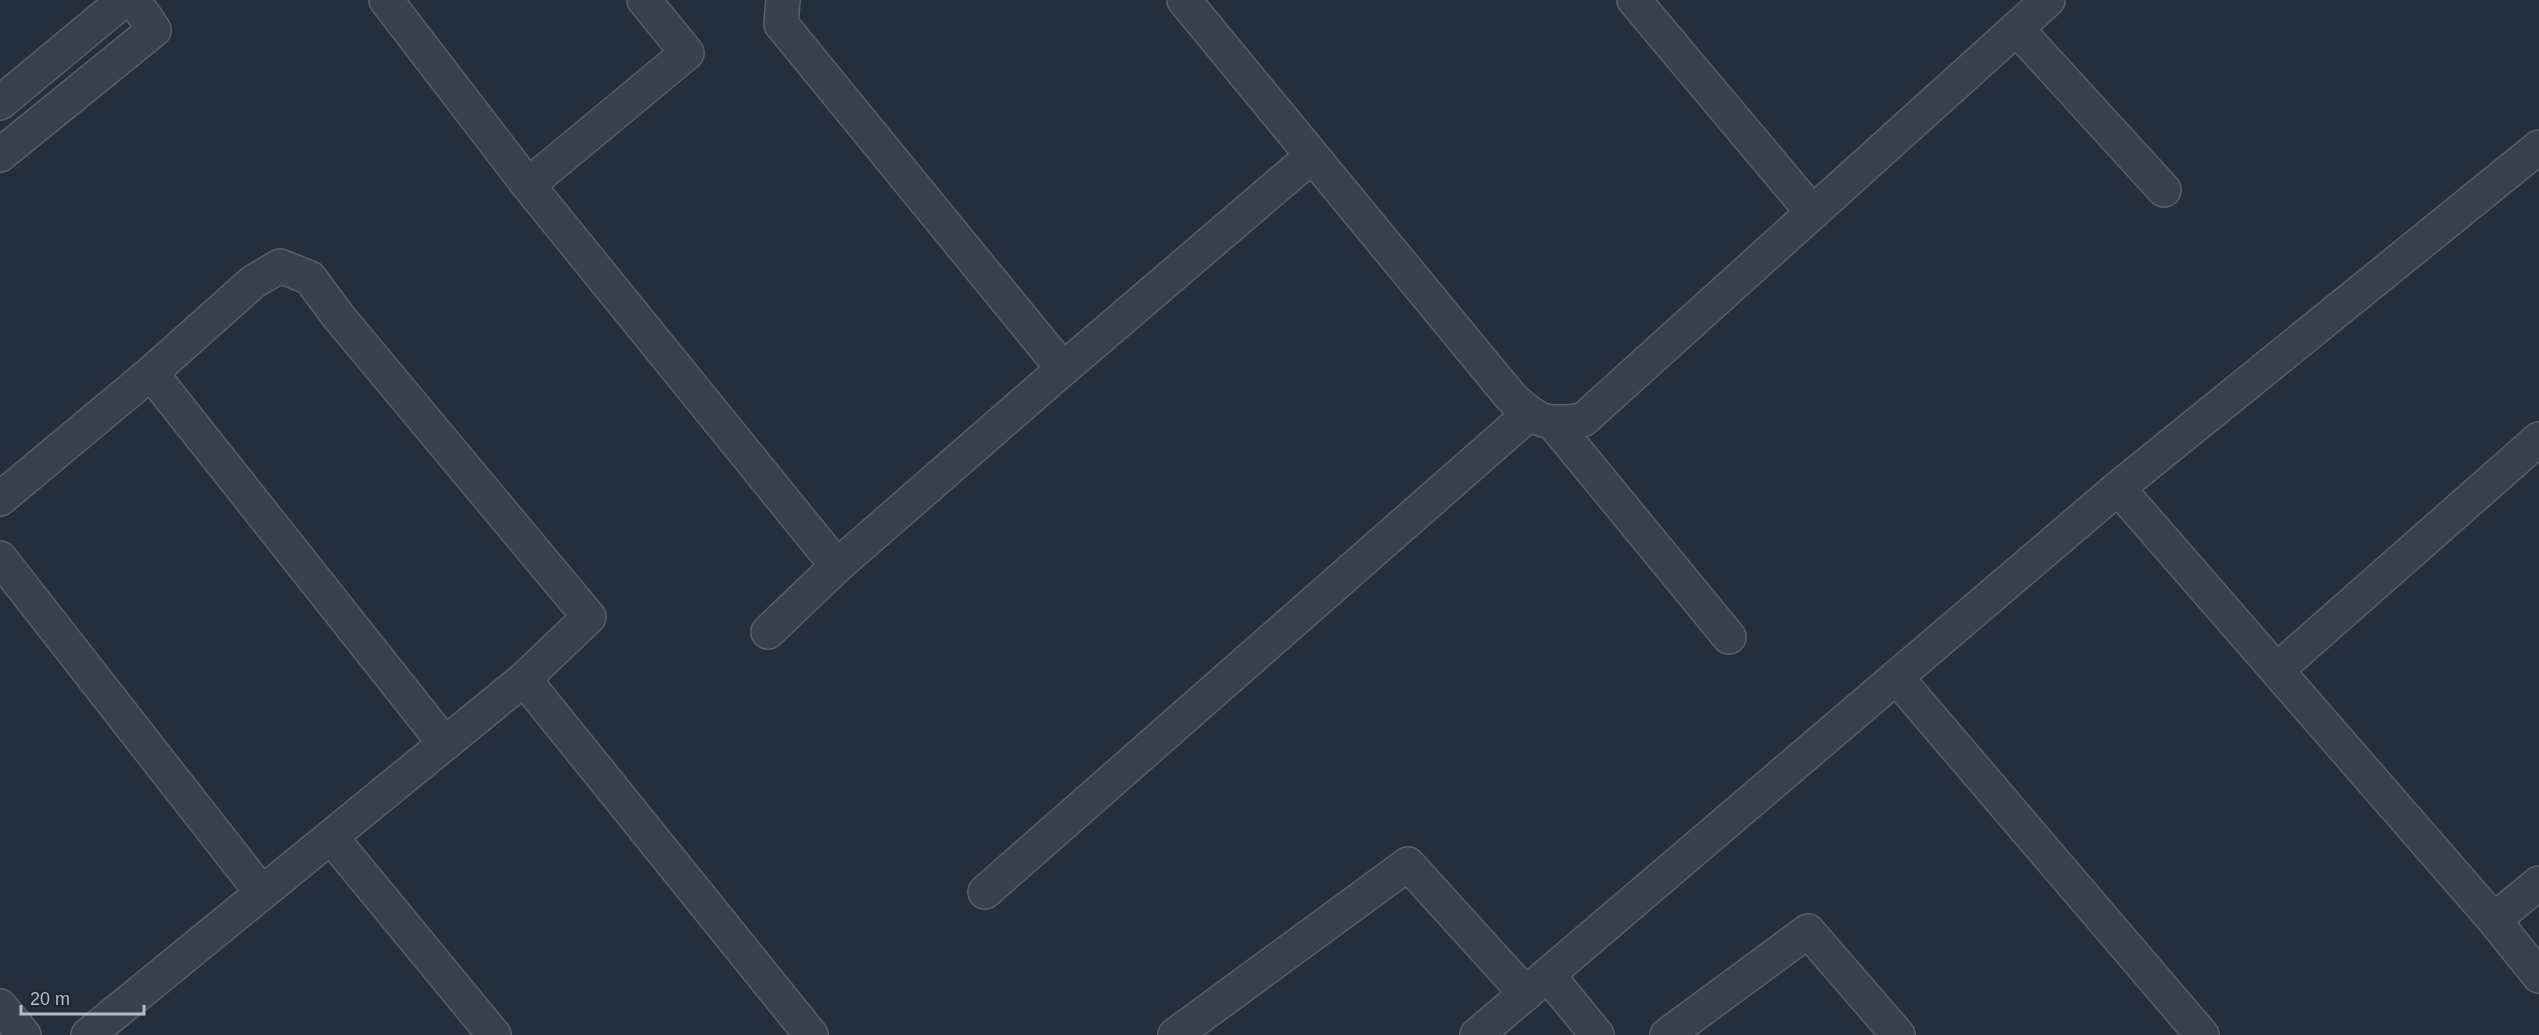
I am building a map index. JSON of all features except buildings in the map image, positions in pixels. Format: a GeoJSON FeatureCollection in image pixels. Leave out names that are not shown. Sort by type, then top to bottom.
{"type":"FeatureCollection","features":[{"type":"Feature","properties":{"kind":"street"},"geometry":{"type":"LineString","coordinates":[[0,103],[124,0]]}},
{"type":"Feature","properties":{"kind":"street"},"geometry":{"type":"LineString","coordinates":[[0,155],[154,30],[134,0]]}},
{"type":"Feature","properties":{"kind":"street"},"geometry":{"type":"LineString","coordinates":[[386,0],[528,185],[837,566]]}},
{"type":"Feature","properties":{"kind":"street"},"geometry":{"type":"LineString","coordinates":[[528,185],[687,53],[644,0]]}},
{"type":"Feature","properties":{"kind":"street"},"geometry":{"type":"LineString","coordinates":[[783,0],[781,24],[1063,369]]}},
{"type":"Feature","properties":{"kind":"street"},"geometry":{"type":"LineString","coordinates":[[1184,0],[1511,397],[1542,419],[1730,637]]}},
{"type":"Feature","properties":{"kind":"street"},"geometry":{"type":"LineString","coordinates":[[1634,0],[1813,213]]}},
{"type":"Feature","properties":{"kind":"street"},"geometry":{"type":"LineString","coordinates":[[985,892],[1542,419],[1583,420],[2048,0]]}},
{"type":"Feature","properties":{"kind":"street"},"geometry":{"type":"LineString","coordinates":[[2017,28],[2164,190]]}},
{"type":"Feature","properties":{"kind":"street"},"geometry":{"type":"LineString","coordinates":[[1478,1035],[2118,488],[2539,147]]}},
{"type":"Feature","properties":{"kind":"street"},"geometry":{"type":"LineString","coordinates":[[768,632],[837,566],[1312,156]]}},
{"type":"Feature","properties":{"kind":"street"},"geometry":{"type":"LineString","coordinates":[[0,499],[151,373],[253,282],[280,266],[310,278],[338,316],[589,617],[524,679],[88,1035]]}},
{"type":"Feature","properties":{"kind":"street"},"geometry":{"type":"LineString","coordinates":[[151,373],[445,744]]}},
{"type":"Feature","properties":{"kind":"street"},"geometry":{"type":"LineString","coordinates":[[2278,669],[2539,439]]}},
{"type":"Feature","properties":{"kind":"street"},"geometry":{"type":"LineString","coordinates":[[2118,488],[2278,669],[2494,920],[2539,976]]}},
{"type":"Feature","properties":{"kind":"street"},"geometry":{"type":"LineString","coordinates":[[0,558],[262,893]]}},
{"type":"Feature","properties":{"kind":"street"},"geometry":{"type":"LineString","coordinates":[[1896,677],[2202,1035]]}},
{"type":"Feature","properties":{"kind":"street"},"geometry":{"type":"LineString","coordinates":[[524,679],[811,1035]]}},
{"type":"Feature","properties":{"kind":"street"},"geometry":{"type":"LineString","coordinates":[[332,837],[494,1035]]}},
{"type":"Feature","properties":{"kind":"street"},"geometry":{"type":"LineString","coordinates":[[1175,1035],[1408,864],[1537,985],[1597,1035]]}},
{"type":"Feature","properties":{"kind":"street"},"geometry":{"type":"LineString","coordinates":[[2494,920],[2539,884]]}},
{"type":"Feature","properties":{"kind":"street"},"geometry":{"type":"LineString","coordinates":[[1667,1035],[1808,931],[1898,1035]]}},
{"type":"Feature","properties":{"kind":"street"},"geometry":{"type":"LineString","coordinates":[[0,1006],[24,1035]]}}]}
